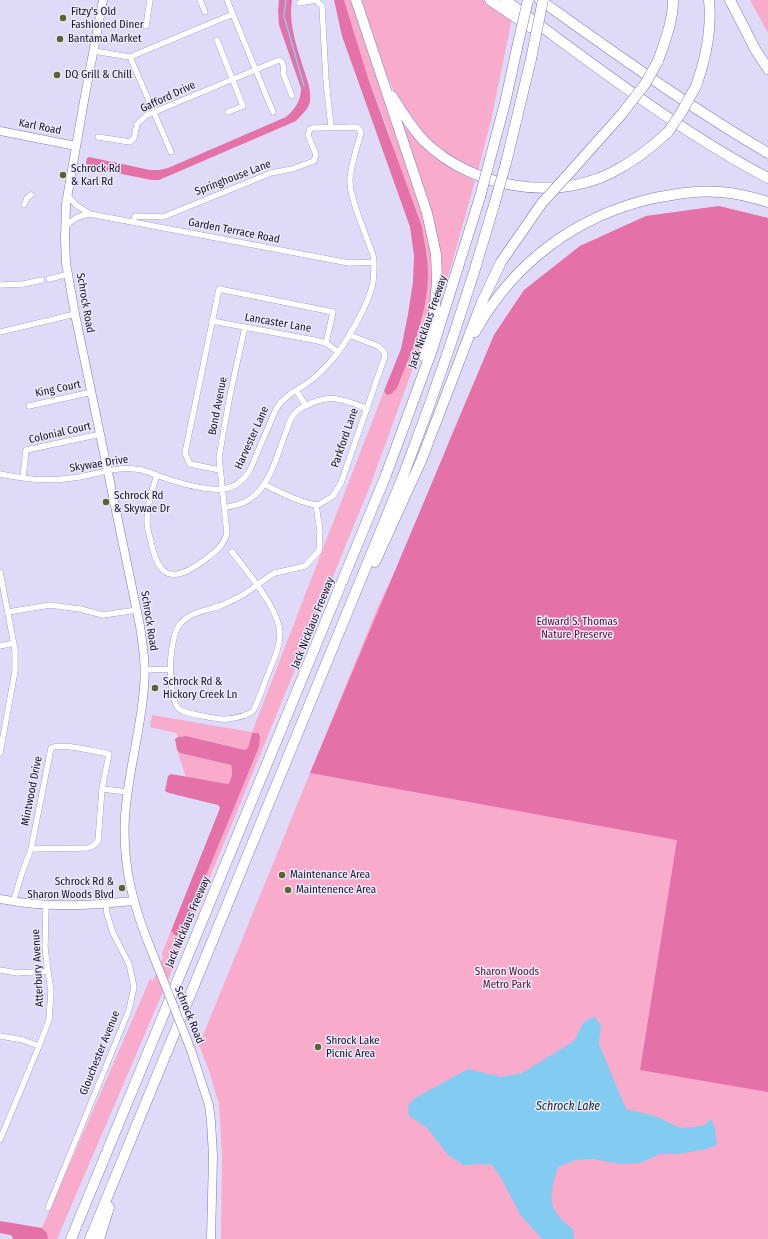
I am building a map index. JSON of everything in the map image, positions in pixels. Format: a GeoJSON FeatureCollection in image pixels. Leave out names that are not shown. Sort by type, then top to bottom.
{"type":"FeatureCollection","features":[{"type":"Feature","properties":{"kind":"highway"},"geometry":{"type":"LineString","coordinates":[[356,0],[384,80],[394,117],[427,213],[433,234],[437,267],[436,292],[432,321],[426,347],[393,457]]}},
{"type":"Feature","properties":{"kind":"highway"},"geometry":{"type":"LineString","coordinates":[[490,0],[568,52],[606,73]]}},
{"type":"Feature","properties":{"kind":"highway"},"geometry":{"type":"LineString","coordinates":[[505,0],[696,136],[742,165],[768,178]]}},
{"type":"Feature","properties":{"kind":"highway","name":"Jack Nicklaus Freeway"},"geometry":{"type":"LineString","coordinates":[[71,1239],[393,457],[432,350],[480,197],[505,103],[528,0]]}},
{"type":"Feature","properties":{"kind":"highway"},"geometry":{"type":"LineString","coordinates":[[540,0],[672,93],[725,128],[768,153]]}},
{"type":"Feature","properties":{"kind":"highway"},"geometry":{"type":"LineString","coordinates":[[90,1239],[342,626],[423,424],[465,305],[495,202],[531,59],[543,0]]}},
{"type":"Feature","properties":{"kind":"highway"},"geometry":{"type":"LineString","coordinates":[[342,626],[374,564],[427,448],[482,302],[501,262],[542,203],[621,114],[645,84],[658,61],[669,31],[673,0]]}},
{"type":"Feature","properties":{"kind":"highway"},"geometry":{"type":"LineString","coordinates":[[384,80],[407,120],[425,141],[463,169],[497,182],[523,187],[558,187],[596,179],[633,161],[653,146],[668,132],[681,113],[696,86],[702,70],[708,40],[710,16],[708,0]]}},
{"type":"Feature","properties":{"kind":"highway"},"geometry":{"type":"LineString","coordinates":[[730,0],[755,49],[768,69]]}},
{"type":"Feature","properties":{"kind":"highway"},"geometry":{"type":"LineString","coordinates":[[453,377],[483,318],[511,280],[525,266],[554,242],[582,224],[612,210],[640,201],[667,195],[691,192],[719,192],[768,202]]}},
{"type":"Feature","properties":{"kind":"highway"},"geometry":{"type":"LineString","coordinates":[[99,1239],[125,1152]]}},
{"type":"Feature","properties":{"kind":"highway"},"geometry":{"type":"LineString","coordinates":[[67,1239],[94,1184]]}},
{"type":"Feature","properties":{"kind":"main road","name":"Schrock Road"},"geometry":{"type":"LineString","coordinates":[[104,0],[68,196],[65,227],[68,274],[137,610],[145,670],[140,728],[125,817],[126,867],[133,901],[143,930],[192,1050],[209,1105],[213,1162],[211,1239]]}},
{"type":"Feature","properties":{"kind":"main road","name":"Karl Road"},"geometry":{"type":"LineString","coordinates":[[0,131],[76,146]]}},
{"type":"Feature","properties":{"kind":"main road"},"geometry":{"type":"LineString","coordinates":[[0,899],[46,906],[106,904],[133,901]]}},
{"type":"Feature","properties":{"kind":"street"},"geometry":{"type":"LineString","coordinates":[[146,26],[150,0]]}},
{"type":"Feature","properties":{"kind":"street"},"geometry":{"type":"LineString","coordinates":[[200,0],[205,12]]}},
{"type":"Feature","properties":{"kind":"street"},"geometry":{"type":"LineString","coordinates":[[227,0],[274,112]]}},
{"type":"Feature","properties":{"kind":"street"},"geometry":{"type":"LineString","coordinates":[[299,3],[316,0],[322,6],[326,80],[331,127]]}},
{"type":"Feature","properties":{"kind":"street"},"geometry":{"type":"LineString","coordinates":[[94,51],[130,57],[233,14]]}},
{"type":"Feature","properties":{"kind":"street"},"geometry":{"type":"LineString","coordinates":[[217,40],[243,106],[228,112]]}},
{"type":"Feature","properties":{"kind":"street"},"geometry":{"type":"LineString","coordinates":[[130,57],[171,152]]}},
{"type":"Feature","properties":{"kind":"street","name":"Gafford Drive"},"geometry":{"type":"LineString","coordinates":[[98,137],[130,142],[134,138],[137,124],[147,115],[277,61],[281,61],[284,68],[284,75],[292,96]]}},
{"type":"Feature","properties":{"kind":"street","name":"Springhouse Lane"},"geometry":{"type":"LineString","coordinates":[[133,222],[135,216],[163,217],[265,175],[292,169],[314,161],[316,157],[308,135],[308,132],[313,128],[357,127],[361,130],[350,182]]}},
{"type":"Feature","properties":{"kind":"street","name":"Harvester Lane"},"geometry":{"type":"LineString","coordinates":[[222,489],[234,486],[247,475],[276,409],[282,400],[312,379],[332,360],[349,335],[365,304],[373,283],[374,262],[373,255],[354,201],[350,182]]}},
{"type":"Feature","properties":{"kind":"street"},"geometry":{"type":"LineString","coordinates":[[24,205],[27,198],[31,195]]}},
{"type":"Feature","properties":{"kind":"street","name":"Garden Terrace Road"},"geometry":{"type":"LineString","coordinates":[[68,196],[76,205],[90,214]]}},
{"type":"Feature","properties":{"kind":"street","name":"Garden Terrace Road"},"geometry":{"type":"LineString","coordinates":[[65,227],[74,218],[90,214],[350,263],[374,262]]}},
{"type":"Feature","properties":{"kind":"street"},"geometry":{"type":"LineString","coordinates":[[49,279],[68,274]]}},
{"type":"Feature","properties":{"kind":"street"},"geometry":{"type":"LineString","coordinates":[[0,285],[23,284],[42,280]]}},
{"type":"Feature","properties":{"kind":"street"},"geometry":{"type":"LineString","coordinates":[[220,470],[190,464],[186,453],[219,289],[334,312],[326,343]]}},
{"type":"Feature","properties":{"kind":"street"},"geometry":{"type":"LineString","coordinates":[[0,332],[75,314]]}},
{"type":"Feature","properties":{"kind":"street","name":"Lancaster Lane"},"geometry":{"type":"LineString","coordinates":[[212,321],[314,340],[326,343],[338,352]]}},
{"type":"Feature","properties":{"kind":"street","name":"Bond Avenue"},"geometry":{"type":"LineString","coordinates":[[222,489],[219,457],[245,327]]}},
{"type":"Feature","properties":{"kind":"street","name":"Parkford Lane"},"geometry":{"type":"LineString","coordinates":[[316,505],[333,496],[341,483],[385,356],[384,352],[378,346],[349,335]]}},
{"type":"Feature","properties":{"kind":"street"},"geometry":{"type":"LineString","coordinates":[[296,390],[306,406]]}},
{"type":"Feature","properties":{"kind":"street","name":"King Court"},"geometry":{"type":"LineString","coordinates":[[29,406],[92,392]]}},
{"type":"Feature","properties":{"kind":"street"},"geometry":{"type":"LineString","coordinates":[[224,508],[234,506],[250,499],[264,484],[268,478],[295,413],[306,406],[325,398],[338,399],[366,408]]}},
{"type":"Feature","properties":{"kind":"street","name":"Colonial Court"},"geometry":{"type":"LineString","coordinates":[[23,478],[26,450],[101,434]]}},
{"type":"Feature","properties":{"kind":"street","name":"Skywae Drive"},"geometry":{"type":"LineString","coordinates":[[0,474],[49,481],[109,471],[136,469],[177,482],[212,489],[222,489]]}},
{"type":"Feature","properties":{"kind":"street"},"geometry":{"type":"LineString","coordinates":[[157,475],[150,495],[147,521],[153,553],[157,563],[164,572],[174,575],[185,573],[192,569],[219,549],[224,541],[227,534],[222,489]]}},
{"type":"Feature","properties":{"kind":"street"},"geometry":{"type":"LineString","coordinates":[[232,552],[257,585],[276,616],[280,633],[277,650],[253,711],[250,714],[226,720],[184,712],[177,707],[174,698],[170,652],[175,632],[181,623],[189,616],[221,606],[241,596],[257,585],[275,573],[305,566],[319,551],[320,531],[316,505],[273,489],[264,484]]}},
{"type":"Feature","properties":{"kind":"street"},"geometry":{"type":"LineString","coordinates":[[0,572],[15,650],[15,671],[0,753]]}},
{"type":"Feature","properties":{"kind":"street"},"geometry":{"type":"LineString","coordinates":[[8,612],[50,605],[80,609],[103,615],[137,610]]}},
{"type":"Feature","properties":{"kind":"street"},"geometry":{"type":"LineString","coordinates":[[0,646],[14,643]]}},
{"type":"Feature","properties":{"kind":"street"},"geometry":{"type":"LineString","coordinates":[[145,670],[171,669]]}},
{"type":"Feature","properties":{"kind":"street","name":"Mintwood Drive"},"geometry":{"type":"LineString","coordinates":[[31,849],[50,748],[54,746],[63,746],[109,754],[102,789]]}},
{"type":"Feature","properties":{"kind":"street"},"geometry":{"type":"LineString","coordinates":[[13,902],[31,849],[87,848],[93,846],[98,841],[102,789],[128,792]]}},
{"type":"Feature","properties":{"kind":"street","name":"Glouchester Avenue"},"geometry":{"type":"LineString","coordinates":[[48,1208],[129,1010],[134,987],[129,964],[113,933],[107,914],[106,904]]}},
{"type":"Feature","properties":{"kind":"street","name":"Atterbury Avenue"},"geometry":{"type":"LineString","coordinates":[[0,1140],[49,1020],[51,991],[45,946],[46,906]]}},
{"type":"Feature","properties":{"kind":"street"},"geometry":{"type":"LineString","coordinates":[[0,970],[17,973],[48,971]]}},
{"type":"Feature","properties":{"kind":"street"},"geometry":{"type":"LineString","coordinates":[[0,1036],[23,1040],[39,1046]]}},
{"type":"Feature","properties":{"kind":"green space"},"geometry":{"type":"Polygon","coordinates":[[[279,0],[292,0],[291,19],[310,90],[309,104],[296,121],[159,180],[151,180],[88,167],[86,163],[87,158],[89,157],[150,170],[168,168],[286,117],[297,104],[300,97],[301,88],[279,25],[279,0]]]}},
{"type":"Feature","properties":{"kind":"green space"},"geometry":{"type":"Polygon","coordinates":[[[334,0],[344,0],[368,78],[422,227],[427,256],[427,288],[418,332],[397,388],[391,394],[387,395],[384,391],[401,349],[408,314],[413,282],[414,255],[410,227],[342,36],[334,0]]]}},
{"type":"Feature","properties":{"kind":"green space"},"geometry":{"type":"Polygon","coordinates":[[[344,0],[351,0],[431,234],[433,300],[422,343],[372,481],[168,980],[57,1239],[48,1239],[47,1233],[42,1228],[150,979],[153,981],[163,957],[162,953],[171,931],[175,935],[182,934],[259,747],[252,733],[248,748],[245,750],[186,736],[178,737],[176,733],[150,727],[152,715],[252,732],[384,391],[387,395],[397,388],[422,322],[428,273],[389,133],[368,78],[344,0]]]}},
{"type":"Feature","properties":{"kind":"green space"},"geometry":{"type":"Polygon","coordinates":[[[361,0],[483,0],[512,19],[491,120],[478,171],[451,156],[423,134],[399,102],[387,76],[361,0]]]}},
{"type":"Feature","properties":{"kind":"green space"},"geometry":{"type":"Polygon","coordinates":[[[750,0],[768,0],[768,33],[750,0]]]}},
{"type":"Feature","properties":{"kind":"green space"},"geometry":{"type":"Polygon","coordinates":[[[404,126],[436,157],[475,181],[441,298],[439,298],[441,284],[401,127],[404,126]]]}},
{"type":"Feature","properties":{"kind":"green space","name":"Sharon Woods Metro Park"},"geometry":{"type":"Polygon","coordinates":[[[719,206],[768,218],[768,1239],[221,1239],[222,1155],[219,1104],[199,1045],[379,604],[415,531],[451,436],[494,335],[524,290],[580,246],[646,216],[719,206]]]}},
{"type":"Feature","properties":{"kind":"green space","name":"Edward S. Thomas Nature Preserve"},"geometry":{"type":"Polygon","coordinates":[[[719,206],[768,218],[768,1092],[640,1070],[677,840],[310,773],[494,335],[524,290],[580,246],[646,216],[719,206]]]}},
{"type":"Feature","properties":{"kind":"green space"},"geometry":{"type":"Polygon","coordinates":[[[252,733],[258,733],[260,736],[259,747],[182,934],[179,936],[175,935],[171,931],[220,808],[218,805],[165,791],[168,776],[171,774],[228,784],[231,778],[232,767],[231,765],[180,753],[177,750],[175,739],[186,736],[245,750],[248,748],[252,733]]]}},
{"type":"Feature","properties":{"kind":"green space"},"geometry":{"type":"Polygon","coordinates":[[[177,750],[180,753],[231,765],[232,775],[228,784],[186,777],[177,750]]]}},
{"type":"Feature","properties":{"kind":"green space"},"geometry":{"type":"Polygon","coordinates":[[[0,1221],[42,1228],[47,1233],[48,1239],[12,1239],[13,1237],[10,1235],[0,1233],[0,1221]]]}},
{"type":"Feature","properties":{"kind":"water","name":"Schrock Lake"},"geometry":{"type":"Polygon","coordinates":[[[594,1016],[601,1025],[599,1044],[626,1109],[658,1117],[680,1128],[703,1126],[711,1119],[715,1129],[717,1145],[707,1149],[678,1154],[661,1154],[640,1163],[619,1164],[594,1159],[576,1160],[558,1167],[552,1187],[552,1202],[558,1216],[573,1229],[574,1239],[542,1239],[521,1216],[501,1178],[492,1165],[464,1165],[449,1156],[427,1128],[409,1116],[408,1105],[415,1098],[468,1069],[501,1077],[522,1073],[574,1041],[583,1023],[594,1016]]]}},
{"type":"Feature","properties":{"kind":"waterway"},"geometry":{"type":"LineString","coordinates":[[286,0],[284,16],[304,86]]}},
{"type":"Feature","properties":{"kind":"place","name":"Fitzy's Old Fashioned Diner"},"geometry":{"type":"Point","coordinates":[63,18]}},
{"type":"Feature","properties":{"kind":"place","name":"Bantama Market"},"geometry":{"type":"Point","coordinates":[60,39]}},
{"type":"Feature","properties":{"kind":"place","name":"DQ Grill & Chill"},"geometry":{"type":"Point","coordinates":[57,75]}},
{"type":"Feature","properties":{"kind":"place","name":"Schrock Rd & Karl Rd"},"geometry":{"type":"Point","coordinates":[63,175]}},
{"type":"Feature","properties":{"kind":"place","name":"Schrock Rd & Skywae Dr"},"geometry":{"type":"Point","coordinates":[106,502]}},
{"type":"Feature","properties":{"kind":"place","name":"Schrock Rd & Hickory Creek Ln"},"geometry":{"type":"Point","coordinates":[155,688]}},
{"type":"Feature","properties":{"kind":"place","name":"Maintenance Area"},"geometry":{"type":"Point","coordinates":[282,875]}},
{"type":"Feature","properties":{"kind":"place","name":"Schrock Rd & Sharon Woods Blvd"},"geometry":{"type":"Point","coordinates":[122,888]}},
{"type":"Feature","properties":{"kind":"place","name":"Maintenence Area"},"geometry":{"type":"Point","coordinates":[288,890]}},
{"type":"Feature","properties":{"kind":"place","name":"Shrock Lake Picnic Area"},"geometry":{"type":"Point","coordinates":[318,1047]}}]}
